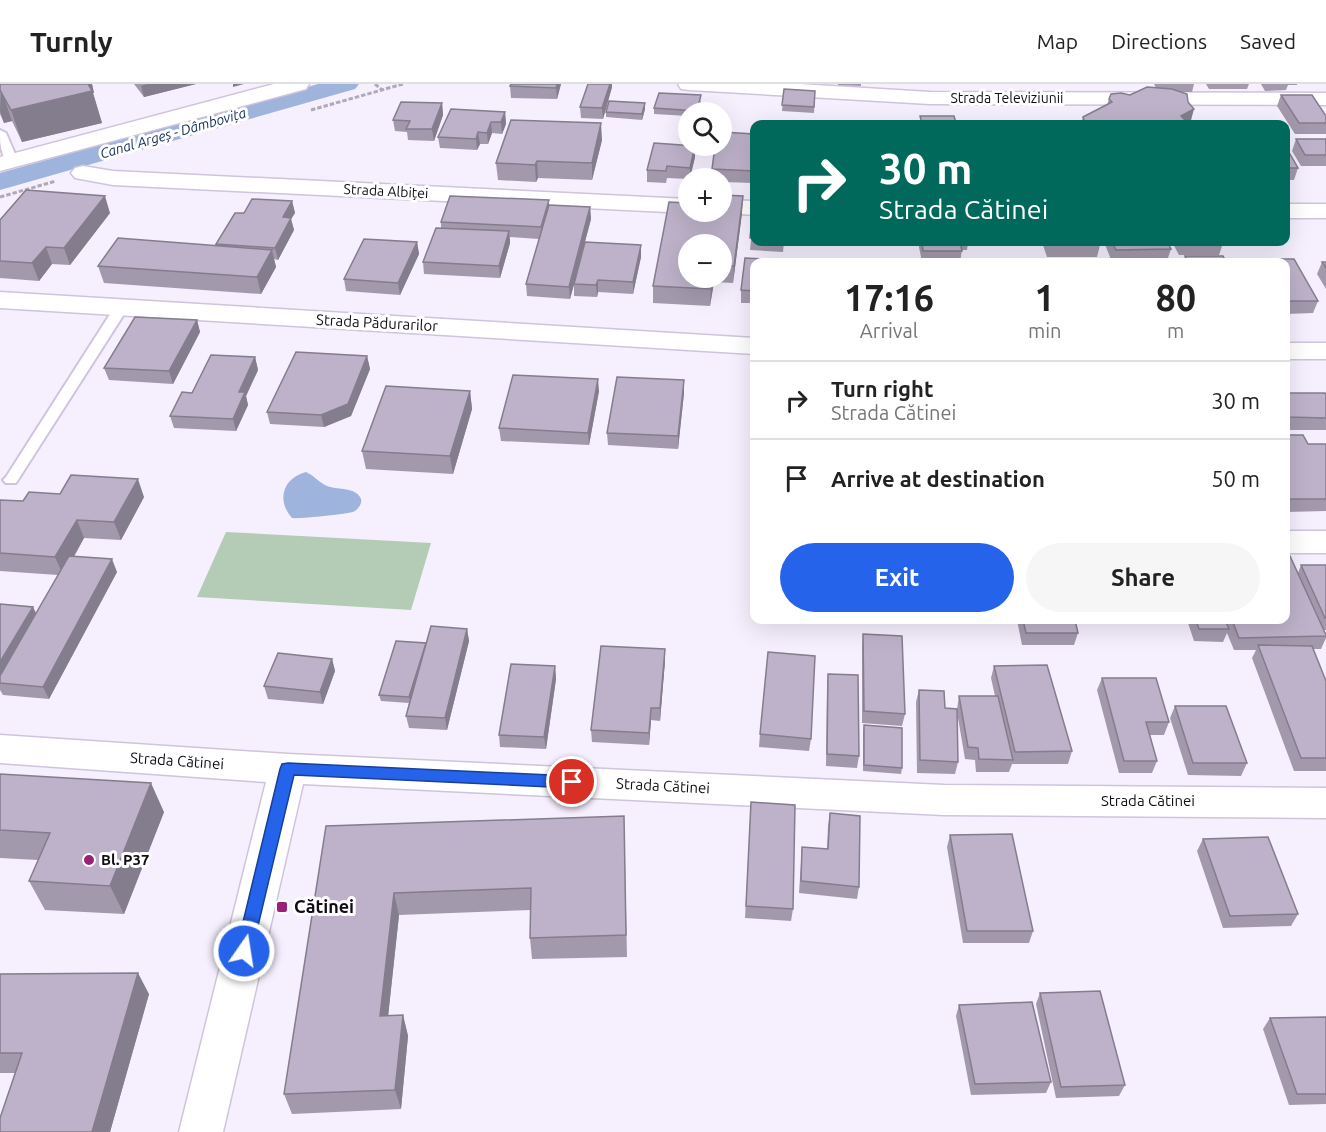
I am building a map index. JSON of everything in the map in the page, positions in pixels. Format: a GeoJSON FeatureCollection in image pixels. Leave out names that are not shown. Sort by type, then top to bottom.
{"type":"FeatureCollection","features":[{"type":"Feature","properties":{"kind":"street"},"geometry":{"type":"LineString","coordinates":[[6,162],[298,84]]}},
{"type":"Feature","properties":{"kind":"street","name":"Strada Televiziunii"},"geometry":{"type":"LineString","coordinates":[[689,84],[930,98],[1326,99]]}},
{"type":"Feature","properties":{"kind":"street","name":"Strada Albiței"},"geometry":{"type":"LineString","coordinates":[[84,173],[113,178],[678,206]]}},
{"type":"Feature","properties":{"kind":"street"},"geometry":{"type":"LineString","coordinates":[[732,207],[750,208]]}},
{"type":"Feature","properties":{"kind":"street"},"geometry":{"type":"LineString","coordinates":[[1290,211],[1326,211]]}},
{"type":"Feature","properties":{"kind":"street","name":"Strada Pădurarilor"},"geometry":{"type":"LineString","coordinates":[[0,300],[750,346]]}},
{"type":"Feature","properties":{"kind":"street"},"geometry":{"type":"LineString","coordinates":[[1290,351],[1326,351]]}},
{"type":"Feature","properties":{"kind":"street"},"geometry":{"type":"LineString","coordinates":[[1290,542],[1326,542]]}},
{"type":"Feature","properties":{"kind":"street","name":"Strada Cătinei"},"geometry":{"type":"LineString","coordinates":[[0,749],[288,769],[944,800],[1326,802]]}},
{"type":"Feature","properties":{"kind":"street"},"geometry":{"type":"LineString","coordinates":[[201,1132],[288,769]]}},
{"type":"Feature","properties":{"kind":"lane"},"geometry":{"type":"LineString","coordinates":[[0,134],[6,162]]}},
{"type":"Feature","properties":{"kind":"lane"},"geometry":{"type":"LineString","coordinates":[[11,480],[121,308]]}},
{"type":"Feature","properties":{"kind":"path"},"geometry":{"type":"LineString","coordinates":[[375,84],[382,90]]}},
{"type":"Feature","properties":{"kind":"path"},"geometry":{"type":"LineString","coordinates":[[0,197],[84,173]]}},
{"type":"Feature","properties":{"kind":"green space"},"geometry":{"type":"Polygon","coordinates":[[[226,532],[431,543],[411,610],[197,597],[226,532]]]}},
{"type":"Feature","properties":{"kind":"water"},"geometry":{"type":"Polygon","coordinates":[[[306,472],[326,486],[346,489],[358,494],[361,499],[360,506],[349,513],[292,518],[284,504],[284,490],[292,479],[306,472]]]}},
{"type":"Feature","properties":{"kind":"building"},"geometry":{"type":"Polygon","coordinates":[[[0,84],[88,84],[92,91],[11,110],[0,90],[0,84]]]}},
{"type":"Feature","properties":{"kind":"building"},"geometry":{"type":"Polygon","coordinates":[[[511,84],[557,84],[556,88],[510,86],[511,84]]]}},
{"type":"Feature","properties":{"kind":"building"},"geometry":{"type":"Polygon","coordinates":[[[588,84],[610,84],[602,108],[580,107],[588,84]]]}},
{"type":"Feature","properties":{"kind":"building"},"geometry":{"type":"Polygon","coordinates":[[[1147,87],[1172,89],[1187,94],[1188,102],[1194,109],[1181,116],[1185,120],[1084,120],[1083,117],[1112,102],[1109,99],[1111,94],[1130,95],[1147,87]]]}},
{"type":"Feature","properties":{"kind":"building"},"geometry":{"type":"Polygon","coordinates":[[[784,89],[815,91],[814,107],[782,105],[784,89]]]}},
{"type":"Feature","properties":{"kind":"building"},"geometry":{"type":"Polygon","coordinates":[[[659,93],[701,95],[699,102],[678,102],[678,110],[654,108],[659,93]]]}},
{"type":"Feature","properties":{"kind":"building"},"geometry":{"type":"Polygon","coordinates":[[[1281,95],[1312,95],[1326,116],[1326,123],[1299,123],[1281,95]]]}},
{"type":"Feature","properties":{"kind":"building"},"geometry":{"type":"Polygon","coordinates":[[[609,101],[645,103],[642,114],[606,112],[609,101]]]}},
{"type":"Feature","properties":{"kind":"building"},"geometry":{"type":"Polygon","coordinates":[[[401,102],[442,103],[432,129],[406,129],[410,121],[393,120],[401,102]]]}},
{"type":"Feature","properties":{"kind":"building"},"geometry":{"type":"Polygon","coordinates":[[[451,109],[505,112],[501,122],[491,122],[487,133],[478,132],[476,139],[438,137],[451,109]]]}},
{"type":"Feature","properties":{"kind":"building"},"geometry":{"type":"Polygon","coordinates":[[[920,116],[954,116],[955,120],[921,120],[920,116]]]}},
{"type":"Feature","properties":{"kind":"building"},"geometry":{"type":"Polygon","coordinates":[[[511,120],[601,123],[592,163],[537,161],[535,165],[496,163],[511,120]]]}},
{"type":"Feature","properties":{"kind":"building"},"geometry":{"type":"Polygon","coordinates":[[[732,133],[750,134],[750,171],[712,168],[714,156],[732,156],[732,133]]]}},
{"type":"Feature","properties":{"kind":"building"},"geometry":{"type":"Polygon","coordinates":[[[1296,139],[1326,139],[1326,155],[1305,155],[1296,139]]]}},
{"type":"Feature","properties":{"kind":"building"},"geometry":{"type":"Polygon","coordinates":[[[654,143],[678,145],[678,156],[693,156],[690,168],[667,166],[666,171],[647,170],[654,143]]]}},
{"type":"Feature","properties":{"kind":"building"},"geometry":{"type":"Polygon","coordinates":[[[1290,154],[1298,168],[1290,168],[1290,154]]]}},
{"type":"Feature","properties":{"kind":"building"},"geometry":{"type":"Polygon","coordinates":[[[26,190],[105,196],[64,248],[46,247],[32,263],[0,261],[0,220],[26,190]]]}},
{"type":"Feature","properties":{"kind":"building"},"geometry":{"type":"Polygon","coordinates":[[[732,195],[743,196],[734,266],[732,266],[732,234],[678,234],[678,287],[653,286],[669,202],[678,202],[678,222],[732,222],[732,195]]]}},
{"type":"Feature","properties":{"kind":"building"},"geometry":{"type":"Polygon","coordinates":[[[450,196],[549,200],[541,227],[441,222],[450,196]]]}},
{"type":"Feature","properties":{"kind":"building"},"geometry":{"type":"Polygon","coordinates":[[[252,199],[292,201],[283,217],[291,218],[275,248],[216,244],[235,213],[244,213],[252,199]]]}},
{"type":"Feature","properties":{"kind":"building"},"geometry":{"type":"Polygon","coordinates":[[[549,205],[590,207],[569,287],[526,284],[549,205]]]}},
{"type":"Feature","properties":{"kind":"building"},"geometry":{"type":"Polygon","coordinates":[[[436,228],[509,231],[499,266],[423,262],[436,228]]]}},
{"type":"Feature","properties":{"kind":"building"},"geometry":{"type":"Polygon","coordinates":[[[118,238],[272,250],[257,277],[98,266],[118,238]]]}},
{"type":"Feature","properties":{"kind":"building"},"geometry":{"type":"Polygon","coordinates":[[[364,239],[417,242],[398,283],[344,279],[364,239]]]}},
{"type":"Feature","properties":{"kind":"building"},"geometry":{"type":"Polygon","coordinates":[[[585,242],[641,245],[633,282],[598,280],[596,285],[574,284],[585,242]]]}},
{"type":"Feature","properties":{"kind":"building"},"geometry":{"type":"Polygon","coordinates":[[[922,246],[961,246],[962,251],[923,251],[922,246]]]}},
{"type":"Feature","properties":{"kind":"building"},"geometry":{"type":"Polygon","coordinates":[[[1114,246],[1169,246],[1171,249],[1116,250],[1114,246]]]}},
{"type":"Feature","properties":{"kind":"building"},"geometry":{"type":"Polygon","coordinates":[[[1185,256],[1223,256],[1224,258],[1186,258],[1185,256]]]}},
{"type":"Feature","properties":{"kind":"building"},"geometry":{"type":"Polygon","coordinates":[[[745,258],[750,258],[750,291],[741,290],[745,258]]]}},
{"type":"Feature","properties":{"kind":"building"},"geometry":{"type":"Polygon","coordinates":[[[1290,259],[1294,259],[1318,301],[1290,301],[1290,259]]]}},
{"type":"Feature","properties":{"kind":"building"},"geometry":{"type":"Polygon","coordinates":[[[135,317],[197,320],[169,371],[104,368],[135,317]]]}},
{"type":"Feature","properties":{"kind":"building"},"geometry":{"type":"Polygon","coordinates":[[[296,352],[367,356],[348,404],[321,415],[267,412],[296,352]]]}},
{"type":"Feature","properties":{"kind":"building"},"geometry":{"type":"Polygon","coordinates":[[[211,355],[255,357],[239,392],[245,392],[233,419],[170,416],[182,392],[192,393],[211,355]]]}},
{"type":"Feature","properties":{"kind":"building"},"geometry":{"type":"Polygon","coordinates":[[[513,375],[598,379],[588,433],[499,428],[513,375]]]}},
{"type":"Feature","properties":{"kind":"building"},"geometry":{"type":"Polygon","coordinates":[[[617,377],[684,380],[678,436],[607,433],[617,377]]]}},
{"type":"Feature","properties":{"kind":"building"},"geometry":{"type":"Polygon","coordinates":[[[386,386],[470,391],[450,456],[362,451],[386,386]]]}},
{"type":"Feature","properties":{"kind":"building"},"geometry":{"type":"Polygon","coordinates":[[[1290,393],[1325,393],[1326,418],[1290,417],[1290,393]]]}},
{"type":"Feature","properties":{"kind":"building"},"geometry":{"type":"Polygon","coordinates":[[[1290,435],[1303,435],[1308,444],[1326,444],[1326,499],[1290,499],[1290,435]]]}},
{"type":"Feature","properties":{"kind":"building"},"geometry":{"type":"Polygon","coordinates":[[[71,475],[138,479],[114,522],[77,520],[55,557],[0,553],[0,500],[23,501],[29,492],[60,494],[71,475]]]}},
{"type":"Feature","properties":{"kind":"building"},"geometry":{"type":"Polygon","coordinates":[[[69,556],[112,559],[43,687],[0,683],[0,676],[69,556]]]}},
{"type":"Feature","properties":{"kind":"building"},"geometry":{"type":"Polygon","coordinates":[[[1290,556],[1326,636],[1239,638],[1234,624],[1290,624],[1290,556]]]}},
{"type":"Feature","properties":{"kind":"building"},"geometry":{"type":"Polygon","coordinates":[[[1301,565],[1326,565],[1326,618],[1325,618],[1301,565]]]}},
{"type":"Feature","properties":{"kind":"building"},"geometry":{"type":"Polygon","coordinates":[[[0,604],[33,607],[0,662],[0,604]]]}},
{"type":"Feature","properties":{"kind":"building"},"geometry":{"type":"Polygon","coordinates":[[[1024,624],[1076,624],[1078,633],[1026,633],[1024,624]]]}},
{"type":"Feature","properties":{"kind":"building"},"geometry":{"type":"Polygon","coordinates":[[[1197,624],[1227,624],[1229,629],[1199,629],[1197,624]]]}},
{"type":"Feature","properties":{"kind":"building"},"geometry":{"type":"Polygon","coordinates":[[[431,626],[467,629],[445,718],[406,716],[431,626]]]}},
{"type":"Feature","properties":{"kind":"building"},"geometry":{"type":"Polygon","coordinates":[[[863,634],[902,636],[905,714],[864,711],[863,634]]]}},
{"type":"Feature","properties":{"kind":"building"},"geometry":{"type":"Polygon","coordinates":[[[396,641],[426,643],[409,697],[379,695],[396,641]]]}},
{"type":"Feature","properties":{"kind":"building"},"geometry":{"type":"Polygon","coordinates":[[[1258,645],[1312,646],[1326,681],[1326,758],[1301,758],[1258,645]]]}},
{"type":"Feature","properties":{"kind":"building"},"geometry":{"type":"Polygon","coordinates":[[[601,646],[665,649],[660,708],[651,708],[649,733],[591,730],[601,646]]]}},
{"type":"Feature","properties":{"kind":"building"},"geometry":{"type":"Polygon","coordinates":[[[768,652],[815,656],[811,739],[760,734],[768,652]]]}},
{"type":"Feature","properties":{"kind":"building"},"geometry":{"type":"Polygon","coordinates":[[[278,653],[332,659],[320,692],[264,686],[278,653]]]}},
{"type":"Feature","properties":{"kind":"building"},"geometry":{"type":"Polygon","coordinates":[[[511,664],[555,666],[544,737],[499,735],[511,664]]]}},
{"type":"Feature","properties":{"kind":"building"},"geometry":{"type":"Polygon","coordinates":[[[1047,665],[1072,751],[1015,752],[994,666],[1047,665]]]}},
{"type":"Feature","properties":{"kind":"building"},"geometry":{"type":"Polygon","coordinates":[[[828,674],[858,675],[859,756],[827,754],[828,674]]]}},
{"type":"Feature","properties":{"kind":"building"},"geometry":{"type":"Polygon","coordinates":[[[1102,678],[1156,678],[1169,722],[1146,722],[1157,761],[1124,761],[1102,678]]]}},
{"type":"Feature","properties":{"kind":"building"},"geometry":{"type":"Polygon","coordinates":[[[919,690],[944,691],[945,708],[957,709],[958,762],[920,760],[919,690]]]}},
{"type":"Feature","properties":{"kind":"building"},"geometry":{"type":"Polygon","coordinates":[[[959,696],[998,696],[1013,760],[979,759],[978,748],[968,747],[959,696]]]}},
{"type":"Feature","properties":{"kind":"building"},"geometry":{"type":"Polygon","coordinates":[[[1175,706],[1226,706],[1247,763],[1193,763],[1175,706]]]}},
{"type":"Feature","properties":{"kind":"building"},"geometry":{"type":"Polygon","coordinates":[[[864,725],[902,728],[902,768],[864,765],[864,725]]]}},
{"type":"Feature","properties":{"kind":"building"},"geometry":{"type":"Polygon","coordinates":[[[0,774],[151,783],[110,886],[29,881],[50,833],[0,830],[0,774]]]}},
{"type":"Feature","properties":{"kind":"building"},"geometry":{"type":"Polygon","coordinates":[[[751,802],[795,805],[793,909],[746,906],[751,802]]]}},
{"type":"Feature","properties":{"kind":"building"},"geometry":{"type":"Polygon","coordinates":[[[830,813],[860,816],[859,887],[801,881],[802,847],[828,849],[830,813]]]}},
{"type":"Feature","properties":{"kind":"building"},"geometry":{"type":"Polygon","coordinates":[[[624,816],[626,935],[530,938],[531,888],[394,893],[380,1016],[403,1015],[395,1090],[284,1094],[326,826],[624,816]]]}},
{"type":"Feature","properties":{"kind":"building"},"geometry":{"type":"Polygon","coordinates":[[[1012,834],[1033,931],[967,931],[950,835],[1012,834]]]}},
{"type":"Feature","properties":{"kind":"building"},"geometry":{"type":"Polygon","coordinates":[[[1268,837],[1298,914],[1230,916],[1203,839],[1268,837]]]}},
{"type":"Feature","properties":{"kind":"building"},"geometry":{"type":"Polygon","coordinates":[[[138,973],[92,1132],[0,1132],[0,1118],[22,1053],[0,1053],[0,974],[138,973]]]}},
{"type":"Feature","properties":{"kind":"building"},"geometry":{"type":"Polygon","coordinates":[[[1100,991],[1125,1085],[1061,1087],[1040,993],[1100,991]]]}},
{"type":"Feature","properties":{"kind":"building"},"geometry":{"type":"Polygon","coordinates":[[[1032,1002],[1051,1082],[975,1084],[959,1005],[1032,1002]]]}},
{"type":"Feature","properties":{"kind":"building"},"geometry":{"type":"Polygon","coordinates":[[[1326,1017],[1326,1094],[1297,1094],[1270,1018],[1326,1017]]]}},
{"type":"Feature","properties":{"kind":"waterway","name":"Canal Argeș - Dâmbovița"},"geometry":{"type":"LineString","coordinates":[[0,182],[346,84]]}},
{"type":"Feature","properties":{"kind":"place","name":"Bl. P37"},"geometry":{"type":"Point","coordinates":[89,860]}},
{"type":"Feature","properties":{"kind":"place","name":"Cătinei"},"geometry":{"type":"Point","coordinates":[282,907]}},
{"type":"Feature","properties":{"kind":"route"},"geometry":{"type":"LineString","coordinates":[[244,951],[288,769],[572,782]]}}]}
